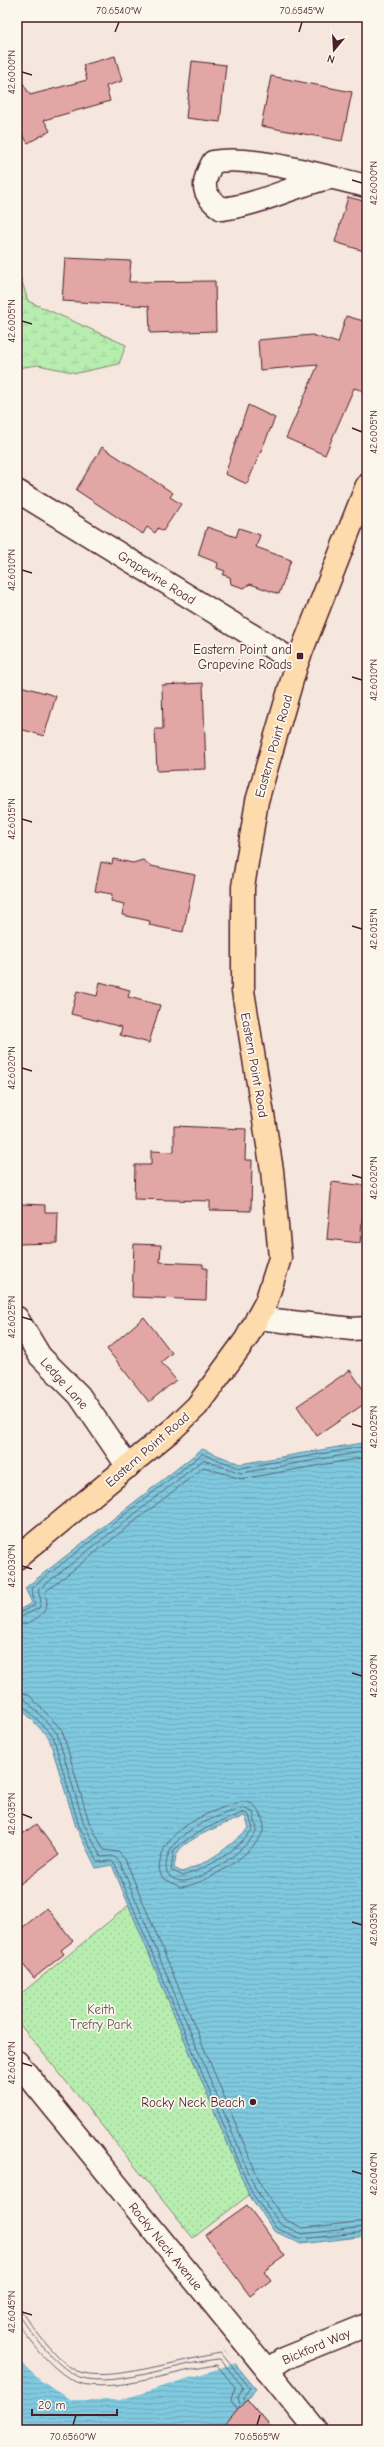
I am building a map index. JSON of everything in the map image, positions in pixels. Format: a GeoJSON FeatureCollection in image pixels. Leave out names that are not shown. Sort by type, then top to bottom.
{"type":"FeatureCollection","features":[{"type":"Feature","properties":{"kind":"main road","name":"Eastern Point Road"},"geometry":{"type":"LineString","coordinates":[[17,1558],[173,1430],[197,1406],[246,1339],[266,1302],[280,1258],[272,1170],[243,991],[241,935],[243,886],[257,801],[297,663],[367,485]]}},
{"type":"Feature","properties":{"kind":"street"},"geometry":{"type":"LineString","coordinates":[[329,178],[308,182],[244,207],[222,209],[209,201],[204,187],[206,173],[213,162],[228,159],[265,164],[367,186]]}},
{"type":"Feature","properties":{"kind":"street","name":"Grapevine Road"},"geometry":{"type":"LineString","coordinates":[[17,492],[297,663]]}},
{"type":"Feature","properties":{"kind":"street","name":"Ledge Lane"},"geometry":{"type":"LineString","coordinates":[[17,1318],[40,1356],[78,1395],[128,1467]]}},
{"type":"Feature","properties":{"kind":"street"},"geometry":{"type":"LineString","coordinates":[[257,1318],[352,1329],[367,1328]]}},
{"type":"Feature","properties":{"kind":"street","name":"Rocky Neck Avenue"},"geometry":{"type":"LineString","coordinates":[[17,2062],[316,2430]]}},
{"type":"Feature","properties":{"kind":"street","name":"Bickford Way"},"geometry":{"type":"LineString","coordinates":[[267,2370],[285,2358],[367,2325]]}},
{"type":"Feature","properties":{"kind":"green space"},"geometry":{"type":"Polygon","coordinates":[[[17,266],[28,301],[126,345],[119,364],[77,373],[38,365],[17,368],[17,266]]]}},
{"type":"Feature","properties":{"kind":"green space","name":"Keith Trefry Park"},"geometry":{"type":"Polygon","coordinates":[[[129,1905],[249,2195],[193,2238],[17,2021],[17,1997],[129,1905]]]}},
{"type":"Feature","properties":{"kind":"water"},"geometry":{"type":"Polygon","coordinates":[[[367,1442],[367,2236],[301,2244],[274,2231],[249,2195],[112,1865],[96,1868],[76,1827],[49,1738],[17,1704],[17,1611],[32,1603],[25,1588],[202,1449],[240,1464],[367,1442]],[[245,1816],[198,1836],[178,1852],[174,1868],[182,1872],[202,1864],[226,1848],[249,1828],[245,1816]]]}},
{"type":"Feature","properties":{"kind":"water"},"geometry":{"type":"Polygon","coordinates":[[[17,2299],[54,2346],[71,2362],[87,2370],[113,2371],[223,2349],[256,2389],[247,2399],[273,2430],[17,2430],[17,2299]]]}},
{"type":"Feature","properties":{"kind":"pier"},"geometry":{"type":"Polygon","coordinates":[[[17,2297],[62,2351],[79,2365],[95,2370],[112,2369],[221,2347],[236,2363],[120,2400],[72,2400],[41,2381],[17,2359],[17,2297]]]}},
{"type":"Feature","properties":{"kind":"building"},"geometry":{"type":"Polygon","coordinates":[[[115,56],[122,81],[106,86],[110,101],[44,120],[50,131],[28,143],[17,127],[17,73],[30,95],[87,80],[83,65],[115,56]]]}},
{"type":"Feature","properties":{"kind":"building"},"geometry":{"type":"Polygon","coordinates":[[[192,61],[226,65],[220,122],[186,118],[192,61]]]}},
{"type":"Feature","properties":{"kind":"building"},"geometry":{"type":"Polygon","coordinates":[[[271,76],[352,92],[342,141],[261,126],[271,76]]]}},
{"type":"Feature","properties":{"kind":"building"},"geometry":{"type":"Polygon","coordinates":[[[348,197],[367,202],[367,252],[335,242],[348,197]]]}},
{"type":"Feature","properties":{"kind":"building"},"geometry":{"type":"Polygon","coordinates":[[[65,258],[131,261],[129,282],[215,281],[216,331],[150,333],[149,306],[62,301],[65,258]]]}},
{"type":"Feature","properties":{"kind":"building"},"geometry":{"type":"Polygon","coordinates":[[[346,316],[367,322],[367,392],[354,388],[325,455],[286,438],[318,365],[260,370],[258,340],[312,335],[338,343],[346,316]]]}},
{"type":"Feature","properties":{"kind":"building"},"geometry":{"type":"Polygon","coordinates":[[[248,405],[275,418],[247,484],[225,474],[248,405]]]}},
{"type":"Feature","properties":{"kind":"building"},"geometry":{"type":"Polygon","coordinates":[[[102,447],[173,493],[170,497],[181,504],[163,531],[158,528],[155,533],[147,527],[143,534],[76,490],[102,447]]]}},
{"type":"Feature","properties":{"kind":"building"},"geometry":{"type":"Polygon","coordinates":[[[207,527],[236,537],[239,528],[260,535],[256,547],[291,560],[279,594],[250,584],[244,588],[231,584],[230,577],[223,575],[225,571],[217,568],[218,563],[198,555],[207,527]]]}},
{"type":"Feature","properties":{"kind":"building"},"geometry":{"type":"Polygon","coordinates":[[[203,683],[206,769],[157,771],[155,729],[163,729],[162,685],[203,683]]]}},
{"type":"Feature","properties":{"kind":"building"},"geometry":{"type":"Polygon","coordinates":[[[17,685],[56,696],[44,736],[17,728],[17,685]]]}},
{"type":"Feature","properties":{"kind":"building"},"geometry":{"type":"Polygon","coordinates":[[[113,859],[133,863],[143,860],[151,866],[195,875],[183,932],[149,925],[150,921],[122,915],[124,904],[111,901],[112,894],[95,891],[101,862],[112,864],[113,859]]]}},
{"type":"Feature","properties":{"kind":"building"},"geometry":{"type":"Polygon","coordinates":[[[100,982],[130,990],[128,997],[160,1005],[149,1043],[120,1035],[122,1027],[71,1014],[77,991],[97,996],[100,982]]]}},
{"type":"Feature","properties":{"kind":"building"},"geometry":{"type":"Polygon","coordinates":[[[174,1126],[246,1129],[245,1160],[252,1160],[251,1211],[210,1210],[210,1201],[134,1199],[135,1165],[151,1165],[151,1151],[174,1152],[174,1126]]]}},
{"type":"Feature","properties":{"kind":"building"},"geometry":{"type":"Polygon","coordinates":[[[332,1182],[367,1186],[367,1211],[363,1211],[360,1243],[327,1239],[332,1182]]]}},
{"type":"Feature","properties":{"kind":"building"},"geometry":{"type":"Polygon","coordinates":[[[20,1204],[45,1205],[45,1212],[58,1212],[57,1243],[17,1244],[17,1212],[20,1212],[20,1204]]]}},
{"type":"Feature","properties":{"kind":"building"},"geometry":{"type":"Polygon","coordinates":[[[134,1244],[161,1245],[160,1262],[203,1264],[203,1268],[207,1268],[206,1300],[132,1297],[134,1244]]]}},
{"type":"Feature","properties":{"kind":"building"},"geometry":{"type":"Polygon","coordinates":[[[144,1317],[172,1353],[161,1362],[176,1380],[149,1402],[107,1349],[144,1317]]]}},
{"type":"Feature","properties":{"kind":"building"},"geometry":{"type":"Polygon","coordinates":[[[350,1370],[367,1395],[367,1402],[317,1436],[297,1406],[350,1370]]]}},
{"type":"Feature","properties":{"kind":"building"},"geometry":{"type":"Polygon","coordinates":[[[36,1824],[59,1855],[17,1886],[17,1838],[36,1824]]]}},
{"type":"Feature","properties":{"kind":"building"},"geometry":{"type":"Polygon","coordinates":[[[47,1908],[73,1941],[61,1950],[64,1954],[34,1978],[17,1957],[17,1932],[47,1908]]]}},
{"type":"Feature","properties":{"kind":"building"},"geometry":{"type":"Polygon","coordinates":[[[247,2205],[285,2256],[264,2271],[271,2280],[250,2296],[205,2235],[247,2205]]]}},
{"type":"Feature","properties":{"kind":"building"},"geometry":{"type":"Polygon","coordinates":[[[247,2399],[273,2430],[221,2430],[247,2399]]]}},
{"type":"Feature","properties":{"kind":"place","name":"Eastern Point and Grapevine Roads"},"geometry":{"type":"Point","coordinates":[300,656]}},
{"type":"Feature","properties":{"kind":"place","name":"Rocky Neck Beach"},"geometry":{"type":"Point","coordinates":[253,2102]}}]}
